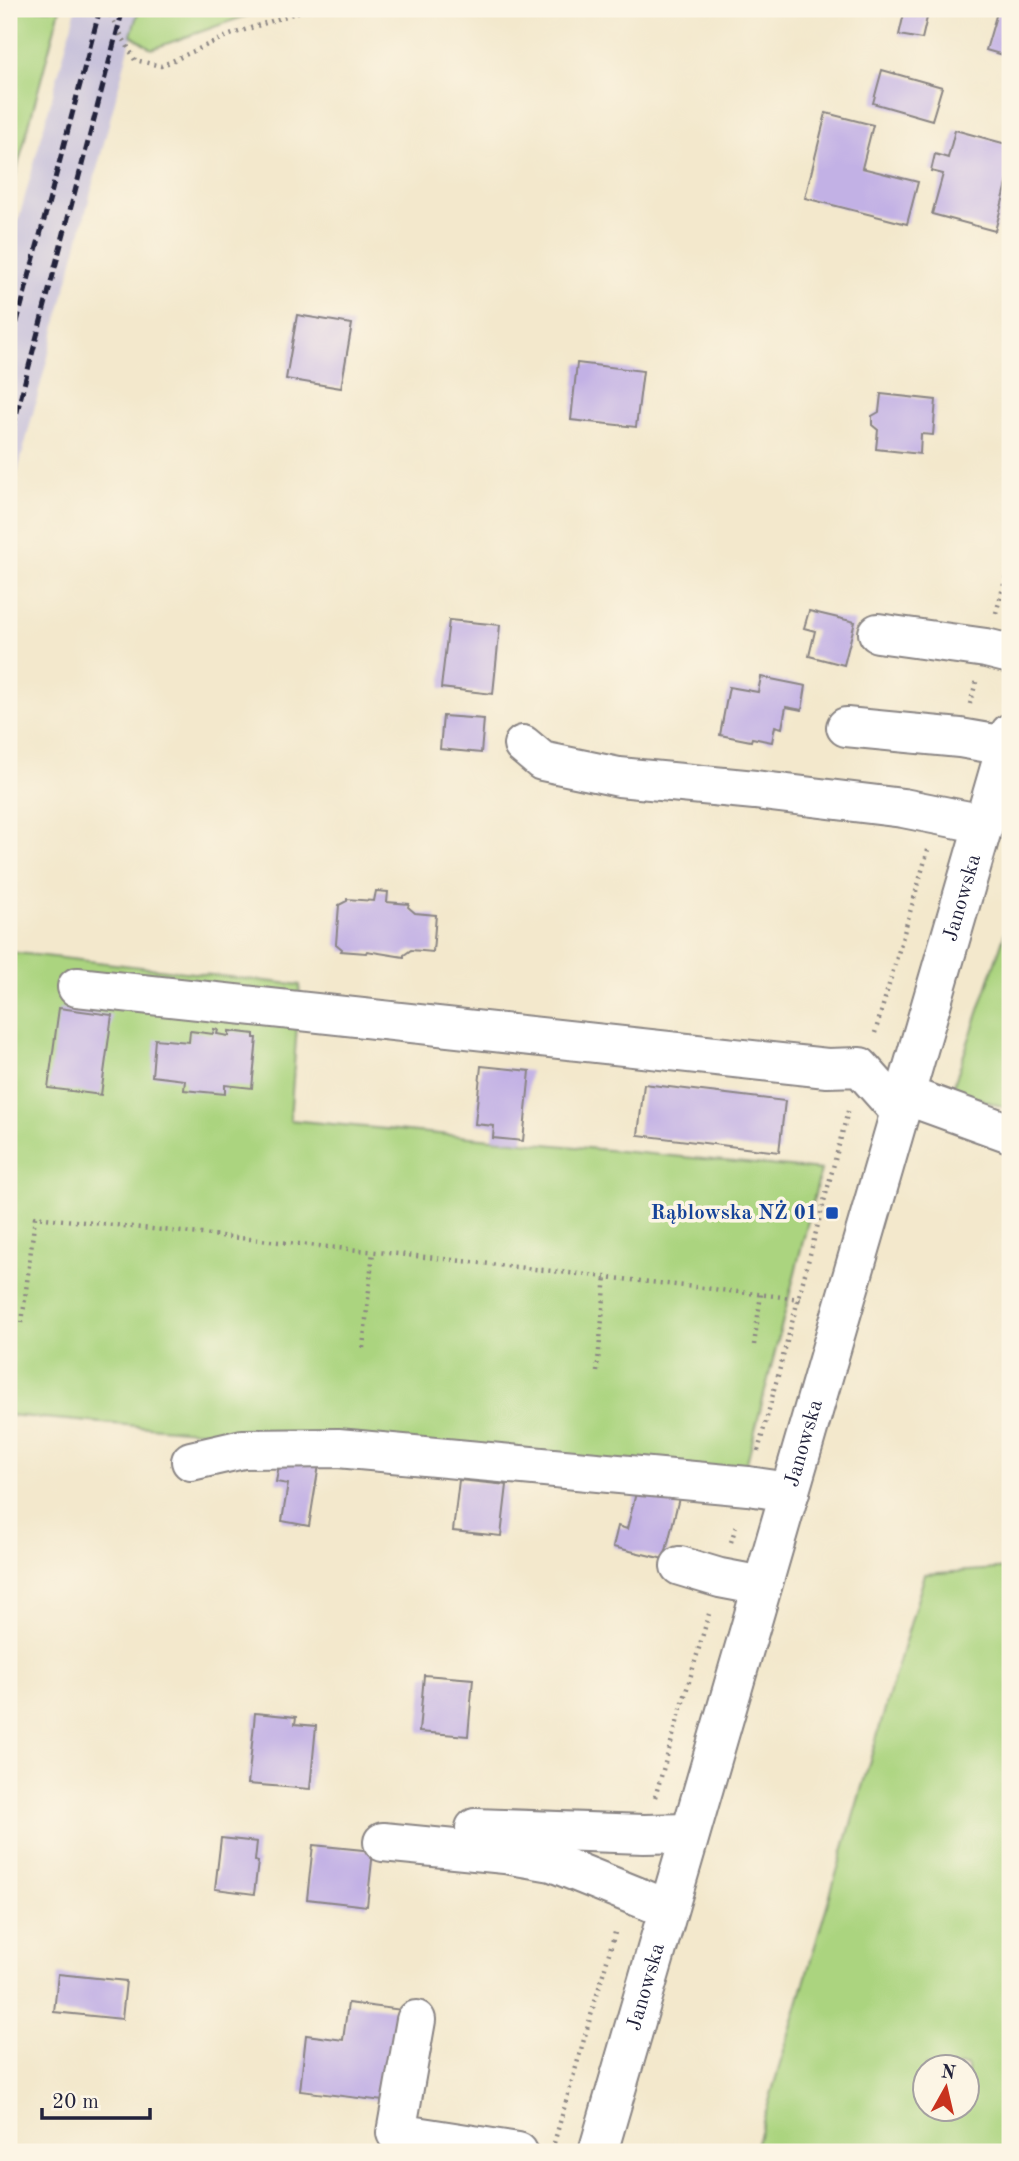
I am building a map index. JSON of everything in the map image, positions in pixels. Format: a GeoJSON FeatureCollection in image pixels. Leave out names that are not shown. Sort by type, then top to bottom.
{"type":"FeatureCollection","features":[{"type":"Feature","properties":{"kind":"street"},"geometry":{"type":"LineString","coordinates":[[878,633],[998,651]]}},
{"type":"Feature","properties":{"kind":"street"},"geometry":{"type":"LineString","coordinates":[[846,727],[1008,740]]}},
{"type":"Feature","properties":{"kind":"street","name":"Janowska"},"geometry":{"type":"LineString","coordinates":[[598,2152],[1008,740]]}},
{"type":"Feature","properties":{"kind":"street"},"geometry":{"type":"LineString","coordinates":[[523,745],[541,761],[619,777],[903,808],[984,824]]}},
{"type":"Feature","properties":{"kind":"street"},"geometry":{"type":"LineString","coordinates":[[77,987],[827,1068],[860,1067],[902,1104],[1010,1132]]}},
{"type":"Feature","properties":{"kind":"street"},"geometry":{"type":"LineString","coordinates":[[191,1461],[243,1449],[338,1448],[790,1492]]}},
{"type":"Feature","properties":{"kind":"street"},"geometry":{"type":"LineString","coordinates":[[680,1566],[720,1578],[762,1586]]}},
{"type":"Feature","properties":{"kind":"street"},"geometry":{"type":"LineString","coordinates":[[668,1909],[552,1862],[399,1834],[690,1833]]}},
{"type":"Feature","properties":{"kind":"street"},"geometry":{"type":"LineString","coordinates":[[416,2020],[396,2133],[518,2152]]}},
{"type":"Feature","properties":{"kind":"path"},"geometry":{"type":"LineString","coordinates":[[107,9],[135,60],[161,66],[227,36],[306,9]]}},
{"type":"Feature","properties":{"kind":"path"},"geometry":{"type":"LineString","coordinates":[[960,738],[998,651],[1010,563]]}},
{"type":"Feature","properties":{"kind":"path"},"geometry":{"type":"LineString","coordinates":[[644,1835],[748,1486],[860,1067],[874,1036],[938,815]]}},
{"type":"Feature","properties":{"kind":"path"},"geometry":{"type":"LineString","coordinates":[[23,1323],[35,1217],[607,1276],[844,1306]]}},
{"type":"Feature","properties":{"kind":"path"},"geometry":{"type":"LineString","coordinates":[[363,1348],[373,1251]]}},
{"type":"Feature","properties":{"kind":"path"},"geometry":{"type":"LineString","coordinates":[[597,1371],[607,1276]]}},
{"type":"Feature","properties":{"kind":"path"},"geometry":{"type":"LineString","coordinates":[[754,1345],[761,1294]]}},
{"type":"Feature","properties":{"kind":"path"},"geometry":{"type":"LineString","coordinates":[[551,2152],[627,1891]]}},
{"type":"Feature","properties":{"kind":"shaded area"},"geometry":{"type":"Polygon","coordinates":[[[76,9],[139,9],[9,505],[9,255],[76,9]]]}},
{"type":"Feature","properties":{"kind":"green space"},"geometry":{"type":"Polygon","coordinates":[[[9,9],[60,9],[9,199],[9,9]]]}},
{"type":"Feature","properties":{"kind":"green space"},"geometry":{"type":"Polygon","coordinates":[[[139,9],[265,9],[152,49],[131,35],[139,9]]]}},
{"type":"Feature","properties":{"kind":"green space"},"geometry":{"type":"Polygon","coordinates":[[[1010,836],[1010,1109],[952,1090],[1009,921],[1010,836]]]}},
{"type":"Feature","properties":{"kind":"green space"},"geometry":{"type":"Polygon","coordinates":[[[9,952],[300,985],[290,1120],[821,1170],[743,1478],[9,1415],[9,952]]]}},
{"type":"Feature","properties":{"kind":"green space"},"geometry":{"type":"Polygon","coordinates":[[[1010,1568],[1010,2152],[754,2152],[925,1574],[1010,1568]]]}},
{"type":"Feature","properties":{"kind":"building"},"geometry":{"type":"Polygon","coordinates":[[[905,9],[929,9],[922,39],[899,35],[905,9]]]}},
{"type":"Feature","properties":{"kind":"building"},"geometry":{"type":"Polygon","coordinates":[[[998,9],[1010,9],[1010,57],[986,50],[998,9]]]}},
{"type":"Feature","properties":{"kind":"building"},"geometry":{"type":"Polygon","coordinates":[[[882,70],[942,87],[932,120],[873,103],[882,70]]]}},
{"type":"Feature","properties":{"kind":"building"},"geometry":{"type":"Polygon","coordinates":[[[826,113],[873,125],[862,168],[918,182],[907,224],[805,198],[826,113]]]}},
{"type":"Feature","properties":{"kind":"building"},"geometry":{"type":"Polygon","coordinates":[[[955,130],[1010,145],[1010,172],[995,231],[932,214],[943,174],[931,171],[935,154],[948,158],[955,130]]]}},
{"type":"Feature","properties":{"kind":"building"},"geometry":{"type":"Polygon","coordinates":[[[297,315],[352,324],[341,388],[286,379],[297,315]]]}},
{"type":"Feature","properties":{"kind":"building"},"geometry":{"type":"Polygon","coordinates":[[[577,363],[643,371],[636,427],[571,420],[577,363]]]}},
{"type":"Feature","properties":{"kind":"building"},"geometry":{"type":"Polygon","coordinates":[[[881,394],[936,400],[933,435],[921,434],[920,454],[876,449],[878,430],[872,425],[872,416],[879,412],[881,394]]]}},
{"type":"Feature","properties":{"kind":"building"},"geometry":{"type":"Polygon","coordinates":[[[809,611],[855,622],[844,665],[809,656],[815,631],[804,628],[809,611]]]}},
{"type":"Feature","properties":{"kind":"building"},"geometry":{"type":"Polygon","coordinates":[[[449,620],[500,625],[493,694],[441,688],[449,620]]]}},
{"type":"Feature","properties":{"kind":"building"},"geometry":{"type":"Polygon","coordinates":[[[761,677],[806,686],[802,710],[786,707],[782,728],[775,726],[772,742],[720,735],[729,687],[758,692],[761,677]]]}},
{"type":"Feature","properties":{"kind":"building"},"geometry":{"type":"Polygon","coordinates":[[[443,716],[484,719],[481,753],[440,749],[443,716]]]}},
{"type":"Feature","properties":{"kind":"building"},"geometry":{"type":"Polygon","coordinates":[[[376,891],[388,892],[387,902],[409,904],[408,907],[415,913],[436,915],[433,952],[411,950],[404,957],[367,951],[341,951],[336,944],[339,905],[347,899],[374,901],[376,891]]]}},
{"type":"Feature","properties":{"kind":"building"},"geometry":{"type":"Polygon","coordinates":[[[59,1008],[112,1015],[101,1095],[48,1088],[59,1008]]]}},
{"type":"Feature","properties":{"kind":"building"},"geometry":{"type":"Polygon","coordinates":[[[214,1029],[218,1030],[217,1034],[229,1036],[229,1031],[254,1034],[254,1038],[257,1038],[252,1088],[225,1085],[225,1094],[184,1090],[185,1080],[152,1076],[155,1039],[189,1042],[190,1031],[213,1034],[214,1029]]]}},
{"type":"Feature","properties":{"kind":"building"},"geometry":{"type":"Polygon","coordinates":[[[481,1066],[530,1071],[523,1141],[493,1138],[494,1126],[475,1124],[481,1066]]]}},
{"type":"Feature","properties":{"kind":"building"},"geometry":{"type":"Polygon","coordinates":[[[644,1084],[785,1101],[779,1152],[638,1135],[644,1084]]]}},
{"type":"Feature","properties":{"kind":"building"},"geometry":{"type":"Polygon","coordinates":[[[280,1459],[319,1465],[309,1526],[282,1521],[288,1484],[276,1482],[280,1459]]]}},
{"type":"Feature","properties":{"kind":"building"},"geometry":{"type":"Polygon","coordinates":[[[459,1480],[507,1485],[501,1536],[453,1531],[459,1480]]]}},
{"type":"Feature","properties":{"kind":"building"},"geometry":{"type":"Polygon","coordinates":[[[638,1485],[680,1494],[664,1559],[613,1547],[618,1526],[627,1529],[638,1485]]]}},
{"type":"Feature","properties":{"kind":"building"},"geometry":{"type":"Polygon","coordinates":[[[424,1675],[473,1679],[468,1736],[419,1732],[424,1675]]]}},
{"type":"Feature","properties":{"kind":"building"},"geometry":{"type":"Polygon","coordinates":[[[255,1713],[296,1717],[295,1724],[316,1726],[310,1789],[248,1784],[255,1713]]]}},
{"type":"Feature","properties":{"kind":"building"},"geometry":{"type":"Polygon","coordinates":[[[221,1838],[257,1842],[255,1861],[258,1862],[254,1894],[215,1889],[221,1838]]]}},
{"type":"Feature","properties":{"kind":"building"},"geometry":{"type":"Polygon","coordinates":[[[313,1845],[373,1851],[367,1906],[307,1899],[313,1845]]]}},
{"type":"Feature","properties":{"kind":"building"},"geometry":{"type":"Polygon","coordinates":[[[58,1974],[126,1981],[122,2019],[54,2012],[58,1974]]]}},
{"type":"Feature","properties":{"kind":"building"},"geometry":{"type":"Polygon","coordinates":[[[348,2003],[418,2012],[408,2104],[300,2091],[306,2035],[343,2040],[348,2003]]]}},
{"type":"Feature","properties":{"kind":"railway"},"geometry":{"type":"LineString","coordinates":[[9,352],[100,9]]}},
{"type":"Feature","properties":{"kind":"railway"},"geometry":{"type":"LineString","coordinates":[[9,442],[123,9]]}},
{"type":"Feature","properties":{"kind":"place","name":"Rąblowska NŻ 01"},"geometry":{"type":"Point","coordinates":[832,1213]}}]}
